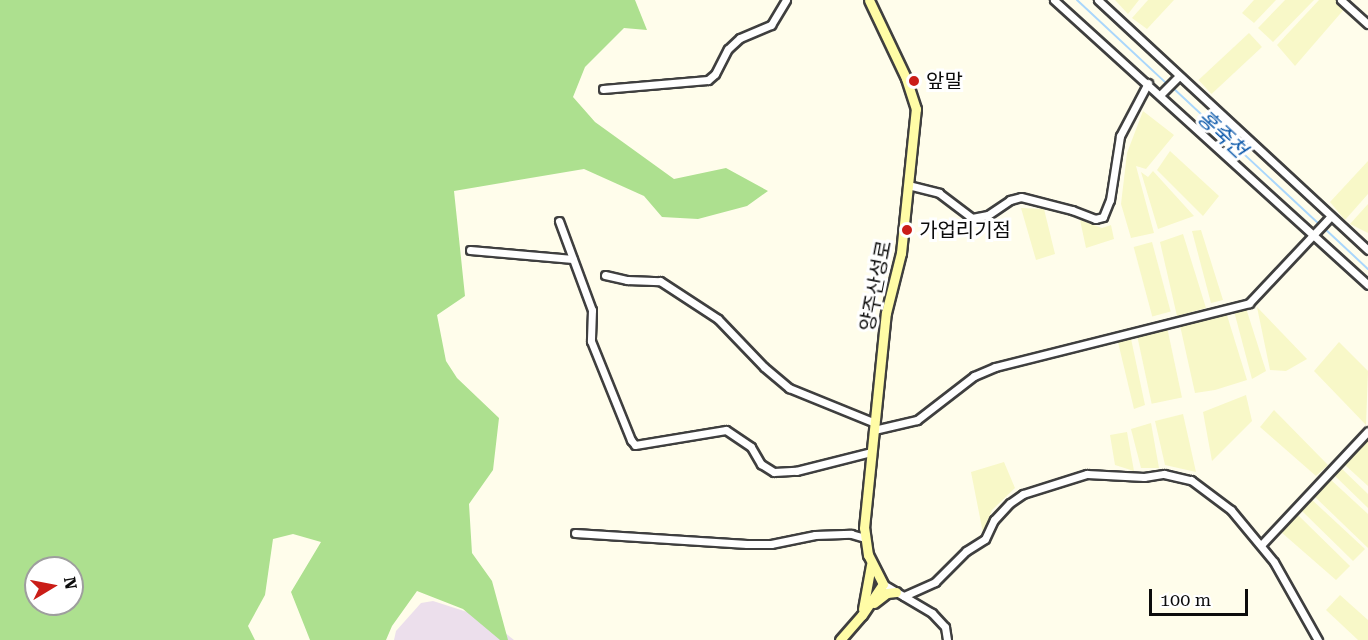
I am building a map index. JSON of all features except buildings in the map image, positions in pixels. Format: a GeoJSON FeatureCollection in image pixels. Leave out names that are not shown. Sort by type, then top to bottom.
{"type":"FeatureCollection","features":[{"type":"Feature","properties":{"kind":"street"},"geometry":{"type":"LineString","coordinates":[[603,89],[708,80],[715,74],[728,50],[740,38],[771,25],[786,0]]}},
{"type":"Feature","properties":{"kind":"street","name":"양주산성로"},"geometry":{"type":"LineString","coordinates":[[869,0],[914,97],[915,118],[901,254],[886,313],[871,452],[865,538],[871,565],[883,584],[932,613],[945,627],[947,640]]}},
{"type":"Feature","properties":{"kind":"street"},"geometry":{"type":"LineString","coordinates":[[1054,0],[1161,94],[1368,285]]}},
{"type":"Feature","properties":{"kind":"street"},"geometry":{"type":"LineString","coordinates":[[1098,0],[1368,250]]}},
{"type":"Feature","properties":{"kind":"street"},"geometry":{"type":"LineString","coordinates":[[1341,0],[1368,24]]}},
{"type":"Feature","properties":{"kind":"street"},"geometry":{"type":"LineString","coordinates":[[1161,94],[1179,76]]}},
{"type":"Feature","properties":{"kind":"street"},"geometry":{"type":"LineString","coordinates":[[908,185],[939,193],[972,218],[987,215],[1010,200],[1021,196],[1095,219],[1103,217],[1110,200],[1120,136],[1148,83]]}},
{"type":"Feature","properties":{"kind":"street"},"geometry":{"type":"LineString","coordinates":[[605,275],[627,280],[660,281],[718,319],[764,367],[789,388],[875,427],[917,420],[974,376],[996,367],[1249,303],[1330,217]]}},
{"type":"Feature","properties":{"kind":"street"},"geometry":{"type":"LineString","coordinates":[[559,221],[592,310],[591,341],[635,445],[726,430],[751,447],[761,464],[774,472],[796,471],[871,452]]}},
{"type":"Feature","properties":{"kind":"street"},"geometry":{"type":"LineString","coordinates":[[470,250],[573,259]]}},
{"type":"Feature","properties":{"kind":"street"},"geometry":{"type":"LineString","coordinates":[[1261,545],[1368,431]]}},
{"type":"Feature","properties":{"kind":"street"},"geometry":{"type":"LineString","coordinates":[[840,640],[880,597],[900,594],[935,582],[966,551],[985,539],[994,520],[1010,503],[1023,494],[1087,474],[1144,477],[1164,474],[1191,480],[1231,510],[1274,562],[1318,640]]}},
{"type":"Feature","properties":{"kind":"street"},"geometry":{"type":"LineString","coordinates":[[574,533],[747,544],[771,544],[815,535],[851,534],[865,538]]}},
{"type":"Feature","properties":{"kind":"street"},"geometry":{"type":"LineString","coordinates":[[862,615],[871,565]]}},
{"type":"Feature","properties":{"kind":"street"},"geometry":{"type":"LineString","coordinates":[[862,615],[883,584]]}},
{"type":"Feature","properties":{"kind":"shaded area"},"geometry":{"type":"Polygon","coordinates":[[[433,601],[486,618],[514,640],[394,640],[396,631],[421,603],[433,601]]]}},
{"type":"Feature","properties":{"kind":"green space"},"geometry":{"type":"Polygon","coordinates":[[[0,0],[635,0],[647,30],[624,28],[585,67],[573,97],[595,122],[674,179],[726,168],[768,191],[747,206],[698,219],[662,217],[644,196],[584,169],[454,191],[465,296],[437,315],[446,361],[457,378],[499,418],[493,470],[469,504],[472,553],[492,581],[508,640],[500,640],[463,609],[417,591],[392,626],[386,640],[310,640],[291,592],[321,542],[293,534],[273,539],[265,595],[248,626],[255,640],[0,640],[0,0]]]}},
{"type":"Feature","properties":{"kind":"green space"},"geometry":{"type":"Polygon","coordinates":[[[1115,0],[1139,0],[1128,14],[1115,0]]]}},
{"type":"Feature","properties":{"kind":"green space"},"geometry":{"type":"Polygon","coordinates":[[[1148,0],[1174,0],[1147,29],[1132,18],[1148,0]]]}},
{"type":"Feature","properties":{"kind":"green space"},"geometry":{"type":"Polygon","coordinates":[[[1254,0],[1276,0],[1254,23],[1242,13],[1254,0]]]}},
{"type":"Feature","properties":{"kind":"green space"},"geometry":{"type":"Polygon","coordinates":[[[1285,0],[1314,0],[1273,42],[1258,28],[1285,0]]]}},
{"type":"Feature","properties":{"kind":"green space"},"geometry":{"type":"Polygon","coordinates":[[[1319,0],[1338,0],[1346,7],[1295,66],[1277,45],[1319,0]]]}},
{"type":"Feature","properties":{"kind":"green space"},"geometry":{"type":"Polygon","coordinates":[[[1249,33],[1262,47],[1211,94],[1199,80],[1249,33]]]}},
{"type":"Feature","properties":{"kind":"green space"},"geometry":{"type":"Polygon","coordinates":[[[1143,111],[1174,135],[1146,169],[1136,166],[1154,233],[1131,238],[1121,204],[1127,153],[1143,111]]]}},
{"type":"Feature","properties":{"kind":"green space"},"geometry":{"type":"Polygon","coordinates":[[[1170,151],[1219,196],[1203,216],[1157,170],[1170,151]]]}},
{"type":"Feature","properties":{"kind":"green space"},"geometry":{"type":"Polygon","coordinates":[[[1368,161],[1368,194],[1345,220],[1330,202],[1368,161]]]}},
{"type":"Feature","properties":{"kind":"green space"},"geometry":{"type":"Polygon","coordinates":[[[1153,171],[1194,216],[1158,229],[1141,172],[1148,177],[1153,171]]]}},
{"type":"Feature","properties":{"kind":"green space"},"geometry":{"type":"Polygon","coordinates":[[[1368,204],[1368,233],[1350,224],[1368,204]]]}},
{"type":"Feature","properties":{"kind":"green space"},"geometry":{"type":"Polygon","coordinates":[[[1021,208],[1044,209],[1055,254],[1036,260],[1021,208]]]}},
{"type":"Feature","properties":{"kind":"green space"},"geometry":{"type":"Polygon","coordinates":[[[1080,220],[1102,228],[1111,225],[1114,239],[1086,248],[1080,220]]]}},
{"type":"Feature","properties":{"kind":"green space"},"geometry":{"type":"Polygon","coordinates":[[[1201,230],[1223,300],[1211,303],[1192,231],[1201,230]]]}},
{"type":"Feature","properties":{"kind":"green space"},"geometry":{"type":"Polygon","coordinates":[[[1183,234],[1206,308],[1177,316],[1160,242],[1183,234]]]}},
{"type":"Feature","properties":{"kind":"green space"},"geometry":{"type":"Polygon","coordinates":[[[1152,242],[1171,312],[1152,316],[1134,247],[1152,242]]]}},
{"type":"Feature","properties":{"kind":"green space"},"geometry":{"type":"Polygon","coordinates":[[[1257,307],[1307,359],[1286,371],[1270,370],[1257,307]]]}},
{"type":"Feature","properties":{"kind":"green space"},"geometry":{"type":"Polygon","coordinates":[[[1246,308],[1266,371],[1252,379],[1234,311],[1246,308]]]}},
{"type":"Feature","properties":{"kind":"green space"},"geometry":{"type":"Polygon","coordinates":[[[1226,312],[1247,380],[1215,390],[1195,393],[1179,321],[1226,312]]]}},
{"type":"Feature","properties":{"kind":"green space"},"geometry":{"type":"Polygon","coordinates":[[[1167,327],[1182,397],[1152,404],[1137,333],[1167,327]]]}},
{"type":"Feature","properties":{"kind":"green space"},"geometry":{"type":"Polygon","coordinates":[[[1130,334],[1145,405],[1134,409],[1117,338],[1130,334]]]}},
{"type":"Feature","properties":{"kind":"green space"},"geometry":{"type":"Polygon","coordinates":[[[1339,342],[1368,371],[1366,425],[1314,371],[1339,342]]]}},
{"type":"Feature","properties":{"kind":"green space"},"geometry":{"type":"Polygon","coordinates":[[[1246,395],[1252,421],[1212,461],[1203,412],[1246,395]]]}},
{"type":"Feature","properties":{"kind":"green space"},"geometry":{"type":"Polygon","coordinates":[[[1274,410],[1328,465],[1316,476],[1260,427],[1274,410]]]}},
{"type":"Feature","properties":{"kind":"green space"},"geometry":{"type":"Polygon","coordinates":[[[1183,414],[1196,472],[1165,465],[1155,421],[1183,414]]]}},
{"type":"Feature","properties":{"kind":"green space"},"geometry":{"type":"Polygon","coordinates":[[[1151,423],[1159,468],[1141,468],[1131,429],[1151,423]]]}},
{"type":"Feature","properties":{"kind":"green space"},"geometry":{"type":"Polygon","coordinates":[[[1127,432],[1134,471],[1115,465],[1110,435],[1127,432]]]}},
{"type":"Feature","properties":{"kind":"green space"},"geometry":{"type":"Polygon","coordinates":[[[1368,439],[1368,486],[1345,465],[1368,439]]]}},
{"type":"Feature","properties":{"kind":"green space"},"geometry":{"type":"Polygon","coordinates":[[[1004,462],[1015,488],[992,510],[983,533],[971,472],[1004,462]]]}},
{"type":"Feature","properties":{"kind":"green space"},"geometry":{"type":"Polygon","coordinates":[[[1340,467],[1368,494],[1368,508],[1333,474],[1340,467]]]}},
{"type":"Feature","properties":{"kind":"green space"},"geometry":{"type":"Polygon","coordinates":[[[1330,479],[1368,514],[1368,548],[1314,496],[1330,479]]]}},
{"type":"Feature","properties":{"kind":"green space"},"geometry":{"type":"Polygon","coordinates":[[[1310,498],[1365,549],[1353,561],[1302,511],[1310,498]]]}},
{"type":"Feature","properties":{"kind":"green space"},"geometry":{"type":"Polygon","coordinates":[[[1298,515],[1350,566],[1336,580],[1281,532],[1298,515]]]}},
{"type":"Feature","properties":{"kind":"green space"},"geometry":{"type":"Polygon","coordinates":[[[1340,595],[1368,620],[1368,640],[1358,640],[1326,610],[1340,595]]]}},
{"type":"Feature","properties":{"kind":"waterway","name":"홍죽천"},"geometry":{"type":"LineString","coordinates":[[1077,0],[1167,84]]}},
{"type":"Feature","properties":{"kind":"waterway","name":"홍죽천"},"geometry":{"type":"LineString","coordinates":[[1172,87],[1319,224]]}},
{"type":"Feature","properties":{"kind":"waterway","name":"홍죽천"},"geometry":{"type":"LineString","coordinates":[[1324,228],[1368,269]]}},
{"type":"Feature","properties":{"kind":"place","name":"앞말"},"geometry":{"type":"Point","coordinates":[914,81]}},
{"type":"Feature","properties":{"kind":"place","name":"가업리기점"},"geometry":{"type":"Point","coordinates":[907,230]}}]}
